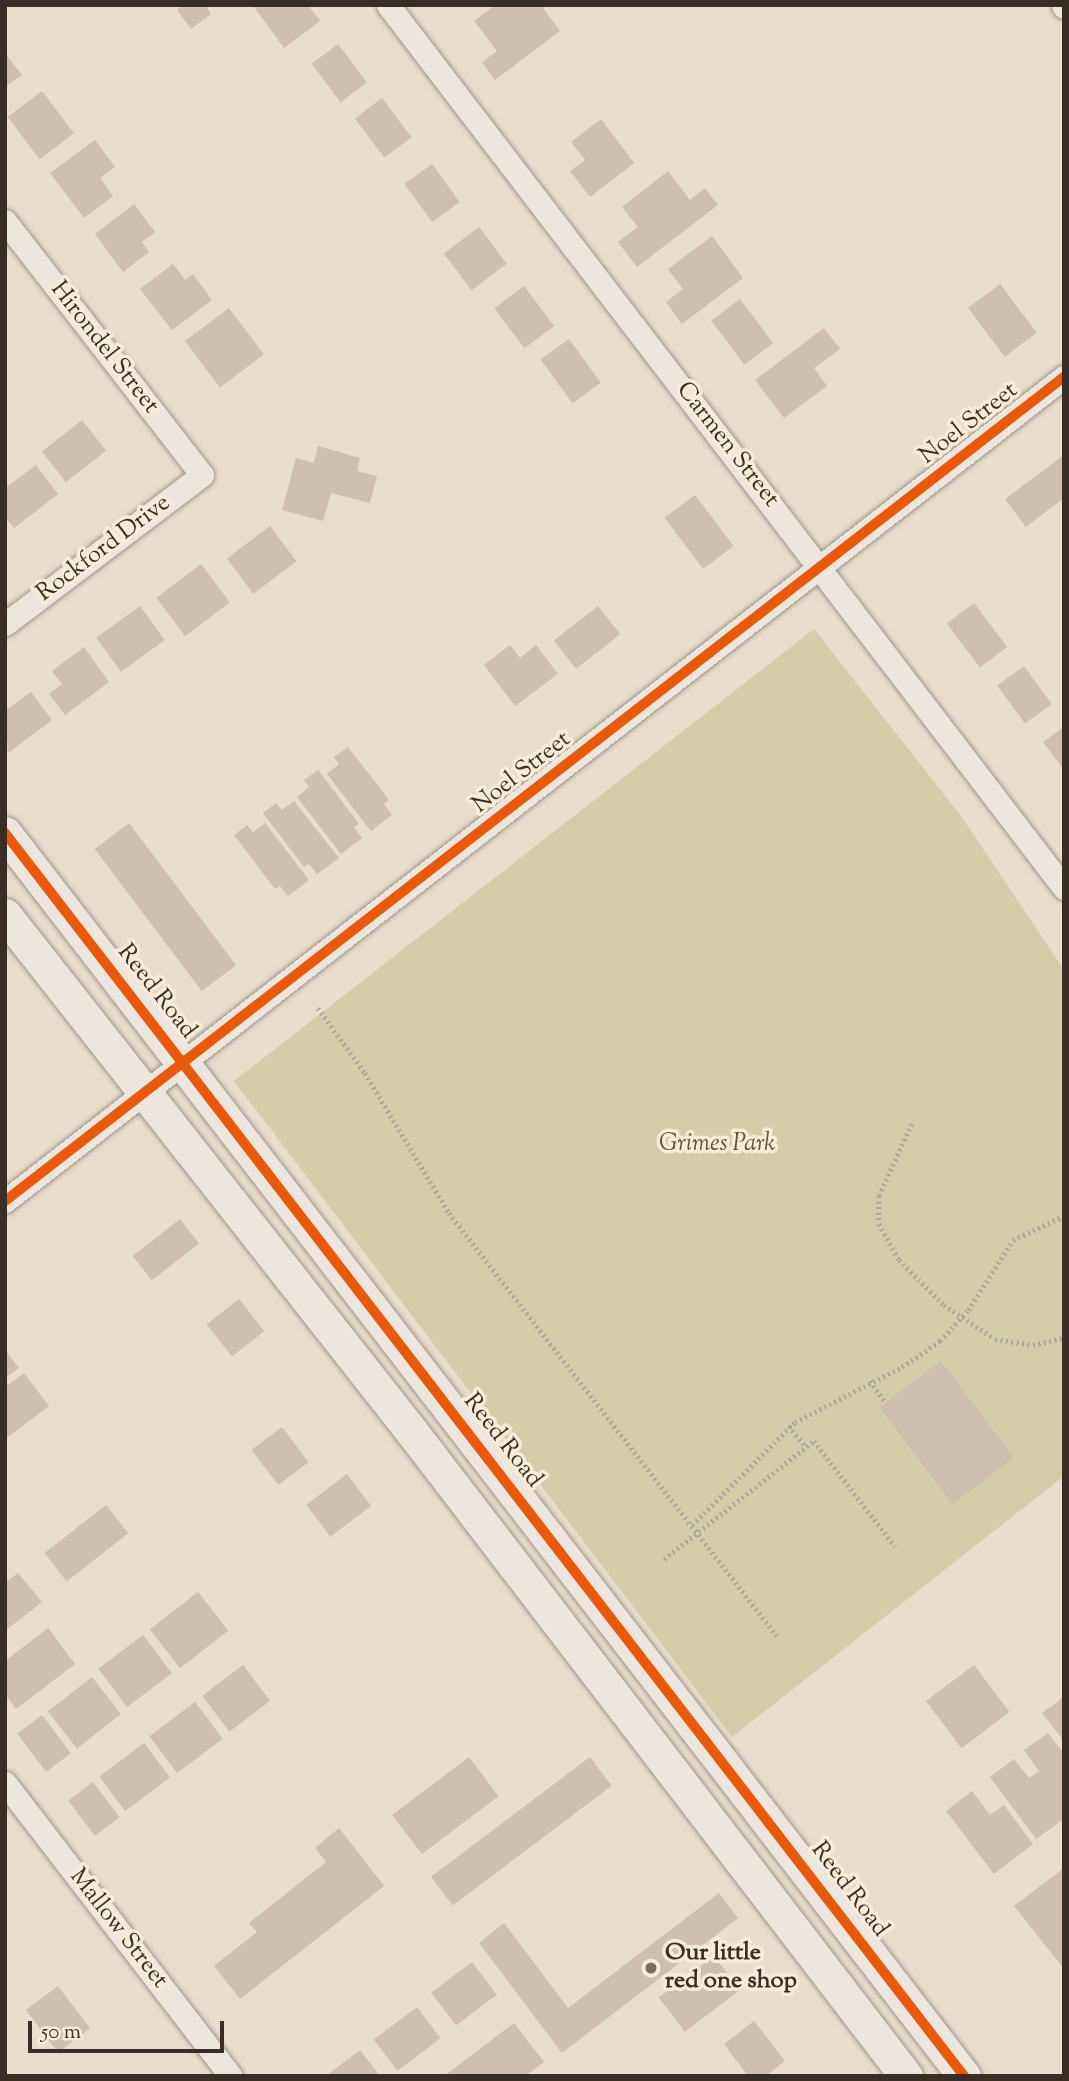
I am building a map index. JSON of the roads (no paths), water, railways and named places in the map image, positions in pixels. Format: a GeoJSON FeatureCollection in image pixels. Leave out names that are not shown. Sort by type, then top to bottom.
{"type":"FeatureCollection","features":[{"type":"Feature","properties":{"kind":"street","name":"Carmen Street"},"geometry":{"type":"LineString","coordinates":[[388,5],[821,566],[1064,888]]}},
{"type":"Feature","properties":{"kind":"street","name":"Hirondel Street"},"geometry":{"type":"LineString","coordinates":[[5,221],[202,475]]}},
{"type":"Feature","properties":{"kind":"street","name":"Noel Street"},"geometry":{"type":"LineString","coordinates":[[5,1201],[1064,377]]}},
{"type":"Feature","properties":{"kind":"street","name":"Rockford Drive"},"geometry":{"type":"LineString","coordinates":[[5,624],[202,475]]}},
{"type":"Feature","properties":{"kind":"street","name":"Reed Road"},"geometry":{"type":"LineString","coordinates":[[5,833],[964,2076]]}},
{"type":"Feature","properties":{"kind":"street"},"geometry":{"type":"LineString","coordinates":[[5,915],[412,1432],[906,2076]]}},
{"type":"Feature","properties":{"kind":"street"},"geometry":{"type":"LineString","coordinates":[[412,1432],[448,1407]]}},
{"type":"Feature","properties":{"kind":"street","name":"Mallow Street"},"geometry":{"type":"LineString","coordinates":[[5,1783],[231,2076]]}},
{"type":"Feature","properties":{"kind":"street"},"geometry":{"type":"LineString","coordinates":[[719,1832],[756,1804]]}},
{"type":"Feature","properties":{"kind":"place","name":"Our little red one shop"},"geometry":{"type":"Point","coordinates":[651,1968]}},
{"type":"Feature","properties":{"kind":"park label","name":"Grimes Park"},"geometry":{"type":"Point","coordinates":[717,1145]}}]}
